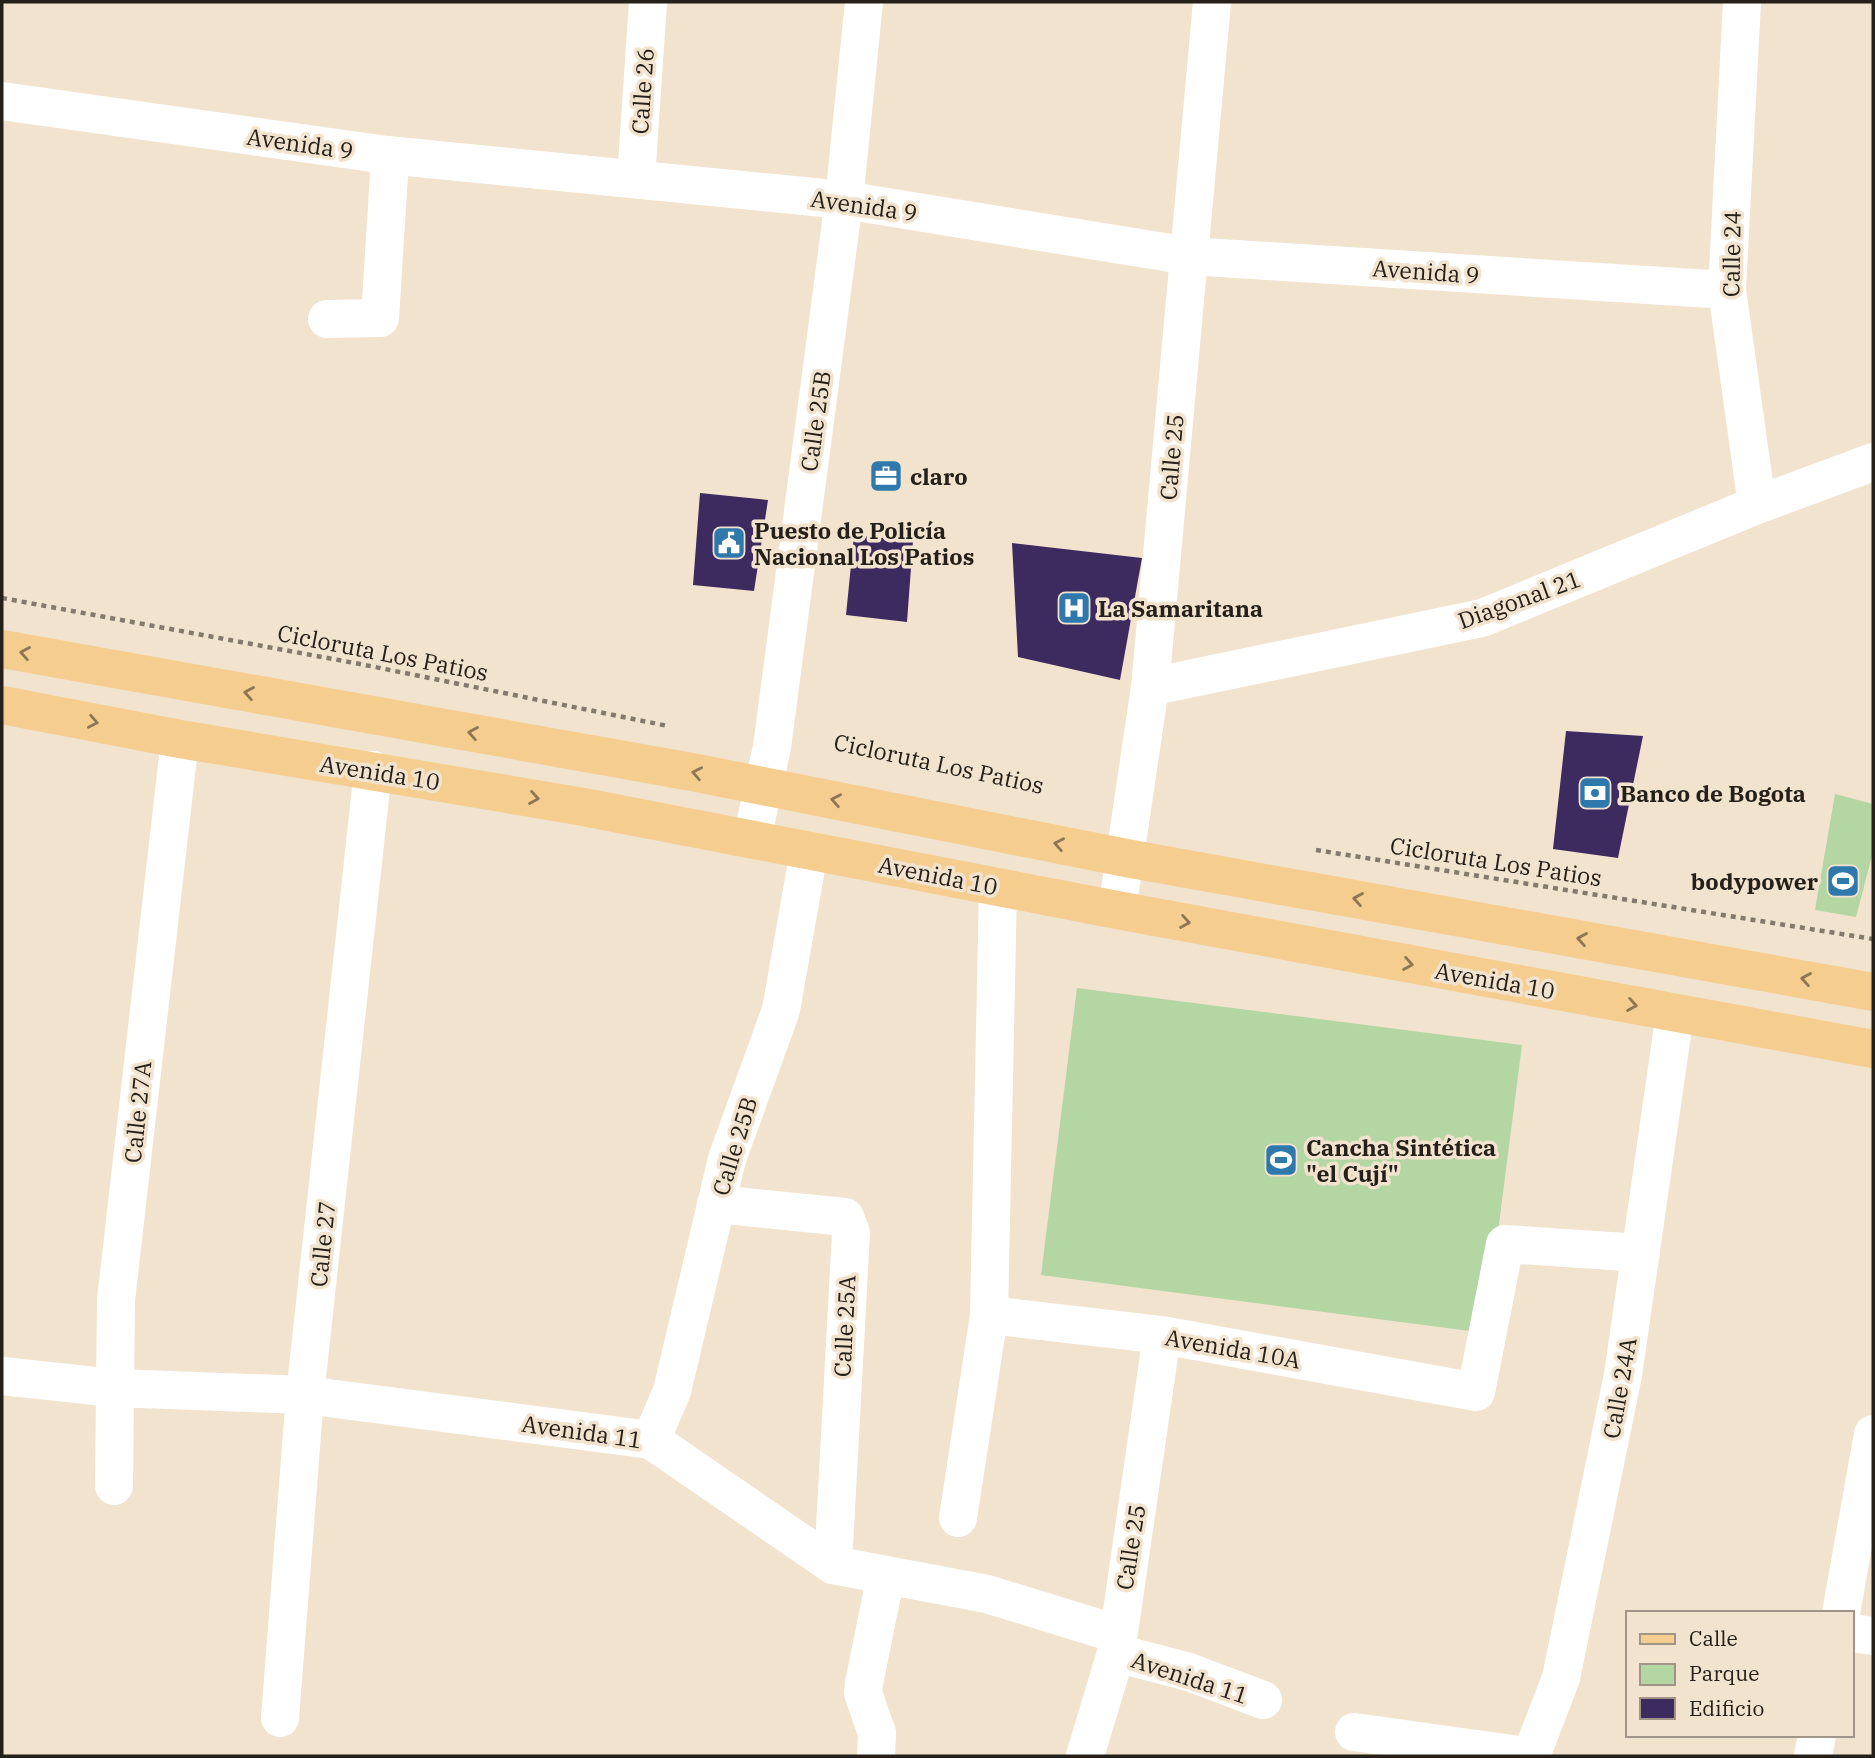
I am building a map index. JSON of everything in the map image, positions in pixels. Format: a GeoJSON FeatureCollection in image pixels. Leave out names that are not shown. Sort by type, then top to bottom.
{"type":"FeatureCollection","features":[{"type":"Feature","properties":{"kind":"main road"},"geometry":{"type":"LineString","coordinates":[[2,649],[764,785],[1126,858],[1873,992]]}},
{"type":"Feature","properties":{"kind":"main road","name":"Avenida 10"},"geometry":{"type":"LineString","coordinates":[[2,705],[180,740],[373,770],[752,839],[1117,910],[1873,1049]]}},
{"type":"Feature","properties":{"kind":"street","name":"Calle 26"},"geometry":{"type":"LineString","coordinates":[[636,179],[648,2]]}},
{"type":"Feature","properties":{"kind":"street","name":"Calle 25B"},"geometry":{"type":"LineString","coordinates":[[752,839],[764,785],[844,200],[864,2]]}},
{"type":"Feature","properties":{"kind":"street","name":"Calle 25"},"geometry":{"type":"LineString","coordinates":[[1117,910],[1150,687],[1212,2]]}},
{"type":"Feature","properties":{"kind":"street","name":"Calle 24"},"geometry":{"type":"LineString","coordinates":[[1742,2],[1727,290],[1757,505]]}},
{"type":"Feature","properties":{"kind":"street","name":"Avenida 9"},"geometry":{"type":"LineString","coordinates":[[2,101],[387,155],[844,200],[1189,256],[1727,290]]}},
{"type":"Feature","properties":{"kind":"street"},"geometry":{"type":"LineString","coordinates":[[327,319],[380,318],[389,175],[387,155]]}},
{"type":"Feature","properties":{"kind":"street","name":"Diagonal 21"},"geometry":{"type":"LineString","coordinates":[[1150,687],[1482,618],[1757,505],[1873,461]]}},
{"type":"Feature","properties":{"kind":"street","name":"Calle 27A"},"geometry":{"type":"LineString","coordinates":[[114,1486],[116,1300],[180,740]]}},
{"type":"Feature","properties":{"kind":"street","name":"Calle 27"},"geometry":{"type":"LineString","coordinates":[[280,1718],[305,1395],[373,770]]}},
{"type":"Feature","properties":{"kind":"street","name":"Calle 25B"},"geometry":{"type":"LineString","coordinates":[[651,1440],[672,1391],[727,1159],[781,1010],[808,850]]}},
{"type":"Feature","properties":{"kind":"street"},"geometry":{"type":"LineString","coordinates":[[958,1518],[989,1315],[998,887]]}},
{"type":"Feature","properties":{"kind":"street","name":"Calle 24A"},"geometry":{"type":"LineString","coordinates":[[1531,1756],[1562,1678],[1623,1375],[1675,1013]]}},
{"type":"Feature","properties":{"kind":"street","name":"Calle 25A"},"geometry":{"type":"LineString","coordinates":[[716,1204],[845,1217],[851,1233],[833,1565]]}},
{"type":"Feature","properties":{"kind":"street","name":"Avenida 10A"},"geometry":{"type":"LineString","coordinates":[[989,1315],[1163,1335],[1476,1392],[1505,1244],[1641,1253]]}},
{"type":"Feature","properties":{"kind":"street","name":"Calle 25"},"geometry":{"type":"LineString","coordinates":[[1085,1756],[1116,1644],[1163,1335]]}},
{"type":"Feature","properties":{"kind":"street","name":"Avenida 11"},"geometry":{"type":"LineString","coordinates":[[2,1376],[114,1388],[305,1395],[651,1440],[833,1565],[987,1594],[1264,1700]]}},
{"type":"Feature","properties":{"kind":"street"},"geometry":{"type":"LineString","coordinates":[[1841,1611],[1873,1434]]}},
{"type":"Feature","properties":{"kind":"street"},"geometry":{"type":"LineString","coordinates":[[876,1756],[877,1733],[863,1693],[863,1683],[886,1575]]}},
{"type":"Feature","properties":{"kind":"street"},"geometry":{"type":"LineString","coordinates":[[1854,1633],[1873,1636]]}},
{"type":"Feature","properties":{"kind":"street"},"geometry":{"type":"LineString","coordinates":[[1548,1756],[1555,1696]]}},
{"type":"Feature","properties":{"kind":"street"},"geometry":{"type":"LineString","coordinates":[[1354,1732],[1526,1756]]}},
{"type":"Feature","properties":{"kind":"street"},"geometry":{"type":"LineString","coordinates":[[1813,1756],[1817,1737]]}},
{"type":"Feature","properties":{"kind":"path","name":"Cicloruta Los Patios"},"geometry":{"type":"LineString","coordinates":[[2,598],[360,664],[679,728]]}},
{"type":"Feature","properties":{"kind":"path","name":"Cicloruta Los Patios"},"geometry":{"type":"LineString","coordinates":[[1310,849],[1873,939]]}},
{"type":"Feature","properties":{"kind":"green space","name":"bodypower"},"geometry":{"type":"Polygon","coordinates":[[[1835,794],[1873,804],[1873,852],[1856,917],[1815,910],[1835,794]]]}},
{"type":"Feature","properties":{"kind":"green space","name":"Cancha Sintética \"el Cují\""},"geometry":{"type":"Polygon","coordinates":[[[1077,988],[1522,1045],[1485,1333],[1041,1275],[1077,988]]]}},
{"type":"Feature","properties":{"kind":"building","name":"Puesto de Policía Nacional Los Patios"},"geometry":{"type":"Polygon","coordinates":[[[700,493],[768,500],[754,591],[693,585],[700,493]]]}},
{"type":"Feature","properties":{"kind":"building"},"geometry":{"type":"Polygon","coordinates":[[[854,535],[913,541],[907,622],[846,615],[854,535]]]}},
{"type":"Feature","properties":{"kind":"building","name":"La Samaritana"},"geometry":{"type":"Polygon","coordinates":[[[1012,543],[1142,558],[1120,680],[1018,657],[1012,543]]]}},
{"type":"Feature","properties":{"kind":"building","name":"Banco de Bogota"},"geometry":{"type":"Polygon","coordinates":[[[1566,731],[1643,736],[1618,858],[1553,849],[1566,731]]]}},
{"type":"Feature","properties":{"kind":"place","name":"claro"},"geometry":{"type":"Point","coordinates":[886,476]}},
{"type":"Feature","properties":{"kind":"place","name":"Puesto de Policía Nacional Los Patios"},"geometry":{"type":"Point","coordinates":[729,543]}},
{"type":"Feature","properties":{"kind":"place","name":"La Samaritana"},"geometry":{"type":"Point","coordinates":[1074,608]}},
{"type":"Feature","properties":{"kind":"place","name":"Banco de Bogota"},"geometry":{"type":"Point","coordinates":[1595,793]}},
{"type":"Feature","properties":{"kind":"place","name":"bodypower"},"geometry":{"type":"Point","coordinates":[1843,881]}},
{"type":"Feature","properties":{"kind":"place","name":"Cancha Sintética \"el Cují\""},"geometry":{"type":"Point","coordinates":[1281,1160]}}]}
